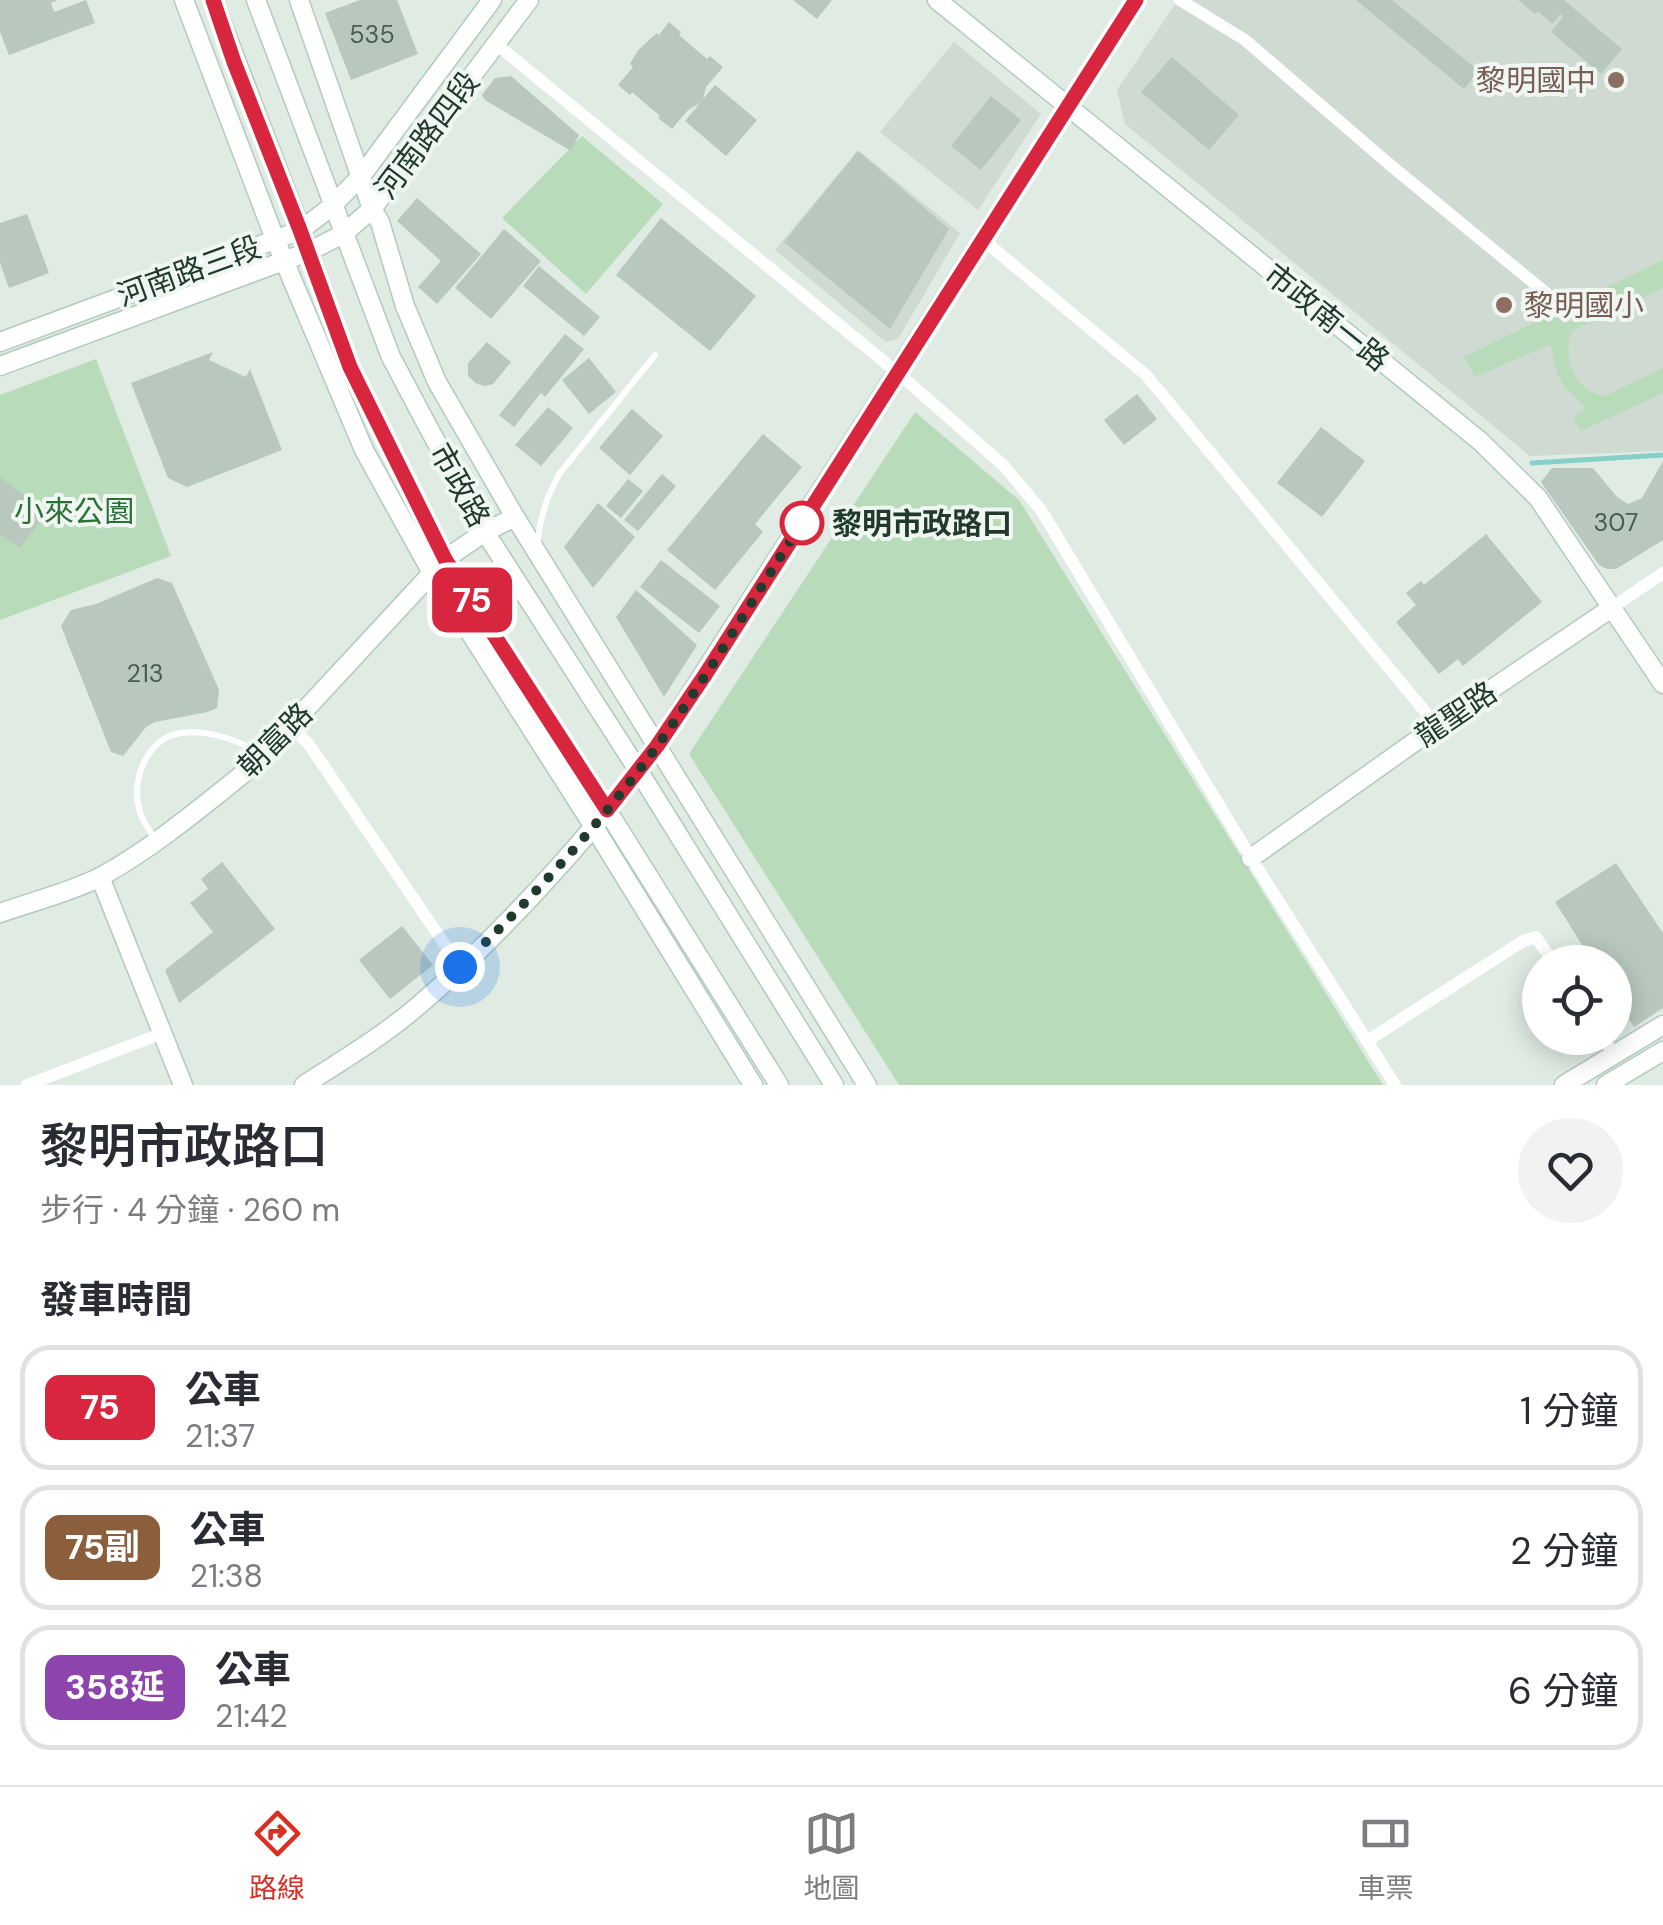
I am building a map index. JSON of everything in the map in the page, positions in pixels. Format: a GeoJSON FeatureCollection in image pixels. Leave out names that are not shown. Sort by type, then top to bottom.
{"type":"FeatureCollection","features":[{"type":"Feature","properties":{"kind":"street","name":"市政路"},"geometry":{"type":"LineString","coordinates":[[184,0],[275,239],[364,450],[754,1085]]}},
{"type":"Feature","properties":{"kind":"street","name":"市政路"},"geometry":{"type":"LineString","coordinates":[[212,0],[350,367],[438,566],[607,810],[779,1085]]}},
{"type":"Feature","properties":{"kind":"street","name":"市政路"},"geometry":{"type":"LineString","coordinates":[[256,0],[391,357],[485,532],[834,1085]]}},
{"type":"Feature","properties":{"kind":"street","name":"市政路"},"geometry":{"type":"LineString","coordinates":[[299,0],[372,209],[380,222],[406,306],[437,382],[514,517],[867,1085]]}},
{"type":"Feature","properties":{"kind":"street","name":"河南路四段"},"geometry":{"type":"LineString","coordinates":[[362,175],[492,0]]}},
{"type":"Feature","properties":{"kind":"street","name":"河南路四段"},"geometry":{"type":"LineString","coordinates":[[308,252],[343,234],[372,209],[529,0]]}},
{"type":"Feature","properties":{"kind":"street","name":"市政南一路"},"geometry":{"type":"LineString","coordinates":[[937,0],[1480,441],[1538,498],[1663,684]]}},
{"type":"Feature","properties":{"kind":"street"},"geometry":{"type":"LineString","coordinates":[[304,1085],[402,1018],[460,967],[546,882],[657,746],[1136,0]]}},
{"type":"Feature","properties":{"kind":"street"},"geometry":{"type":"LineString","coordinates":[[1180,0],[1245,40],[1546,293]]}},
{"type":"Feature","properties":{"kind":"street"},"geometry":{"type":"LineString","coordinates":[[496,44],[898,373],[1003,465],[1041,510],[1251,858],[1395,1085]]}},
{"type":"Feature","properties":{"kind":"street","name":"河南路三段"},"geometry":{"type":"LineString","coordinates":[[0,342],[300,230],[332,206],[362,175]]}},
{"type":"Feature","properties":{"kind":"street"},"geometry":{"type":"LineString","coordinates":[[982,240],[1146,375],[1437,726]]}},
{"type":"Feature","properties":{"kind":"street","name":"河南路三段"},"geometry":{"type":"LineString","coordinates":[[0,366],[308,252]]}},
{"type":"Feature","properties":{"kind":"street","name":"朝富路"},"geometry":{"type":"LineString","coordinates":[[0,914],[100,876],[217,795],[253,766],[438,566],[485,532],[514,517]]}},
{"type":"Feature","properties":{"kind":"street","name":"龍聖路"},"geometry":{"type":"LineString","coordinates":[[1251,858],[1663,573]]}},
{"type":"Feature","properties":{"kind":"street"},"geometry":{"type":"LineString","coordinates":[[290,727],[308,743],[460,967]]}},
{"type":"Feature","properties":{"kind":"street"},"geometry":{"type":"LineString","coordinates":[[100,876],[183,1085]]}},
{"type":"Feature","properties":{"kind":"street"},"geometry":{"type":"LineString","coordinates":[[1366,1041],[1523,941],[1536,937],[1541,945]]}},
{"type":"Feature","properties":{"kind":"street"},"geometry":{"type":"LineString","coordinates":[[1632,1043],[1663,1025]]}},
{"type":"Feature","properties":{"kind":"street"},"geometry":{"type":"LineString","coordinates":[[27,1085],[162,1034]]}},
{"type":"Feature","properties":{"kind":"street"},"geometry":{"type":"LineString","coordinates":[[1606,1085],[1663,1050]]}},
{"type":"Feature","properties":{"kind":"street"},"geometry":{"type":"LineString","coordinates":[[1564,1085],[1612,1055]]}},
{"type":"Feature","properties":{"kind":"lane"},"geometry":{"type":"LineString","coordinates":[[537,553],[540,519],[560,473],[655,355]]}},
{"type":"Feature","properties":{"kind":"lane"},"geometry":{"type":"LineString","coordinates":[[156,840],[140,814],[136,790],[142,766],[154,747],[176,734],[194,732],[242,743],[264,754]]}},
{"type":"Feature","properties":{"kind":"shaded area","name":"黎明國小"},"geometry":{"type":"Polygon","coordinates":[[[1178,0],[1663,0],[1663,451],[1530,456],[1125,124],[1117,90],[1178,0]]]}},
{"type":"Feature","properties":{"kind":"shaded area"},"geometry":{"type":"Polygon","coordinates":[[[954,42],[1041,114],[978,210],[880,132],[954,42]]]}},
{"type":"Feature","properties":{"kind":"shaded area"},"geometry":{"type":"Polygon","coordinates":[[[858,150],[960,233],[898,339],[886,342],[775,250],[858,150]]]}},
{"type":"Feature","properties":{"kind":"green space"},"geometry":{"type":"Polygon","coordinates":[[[582,136],[663,204],[586,294],[502,218],[582,136]]]}},
{"type":"Feature","properties":{"kind":"green space"},"geometry":{"type":"Polygon","coordinates":[[[1663,260],[1663,288],[1572,331],[1568,352],[1578,380],[1594,393],[1605,396],[1663,368],[1663,393],[1581,431],[1574,418],[1586,408],[1561,380],[1551,344],[1475,377],[1464,357],[1663,260]]]}},
{"type":"Feature","properties":{"kind":"green space","name":"小來公園"},"geometry":{"type":"Polygon","coordinates":[[[96,359],[171,556],[0,620],[0,395],[96,359]]]}},
{"type":"Feature","properties":{"kind":"green space"},"geometry":{"type":"Polygon","coordinates":[[[915,412],[1019,500],[1383,1085],[899,1085],[689,754],[915,412]]]}},
{"type":"Feature","properties":{"kind":"building"},"geometry":{"type":"Polygon","coordinates":[[[0,0],[58,0],[51,3],[54,12],[86,0],[95,23],[9,55],[0,32],[0,0]]]}},
{"type":"Feature","properties":{"kind":"building"},"geometry":{"type":"Polygon","coordinates":[[[360,0],[397,0],[418,54],[351,80],[325,13],[360,0]]]}},
{"type":"Feature","properties":{"kind":"building"},"geometry":{"type":"Polygon","coordinates":[[[793,0],[832,0],[817,19],[793,0]]]}},
{"type":"Feature","properties":{"kind":"building"},"geometry":{"type":"Polygon","coordinates":[[[1356,0],[1392,0],[1479,71],[1464,89],[1356,0]]]}},
{"type":"Feature","properties":{"kind":"building"},"geometry":{"type":"Polygon","coordinates":[[[1518,0],[1564,0],[1622,49],[1601,74],[1551,32],[1563,17],[1561,14],[1552,24],[1518,0]]]}},
{"type":"Feature","properties":{"kind":"building"},"geometry":{"type":"Polygon","coordinates":[[[669,22],[707,59],[710,56],[723,67],[706,87],[703,99],[715,85],[757,120],[726,156],[685,121],[700,103],[688,110],[672,129],[632,92],[630,95],[618,85],[633,67],[630,64],[638,50],[669,22]]]}},
{"type":"Feature","properties":{"kind":"building"},"geometry":{"type":"Polygon","coordinates":[[[1172,57],[1239,115],[1209,150],[1141,92],[1172,57]]]}},
{"type":"Feature","properties":{"kind":"building"},"geometry":{"type":"Polygon","coordinates":[[[511,76],[579,135],[571,151],[485,100],[482,95],[495,78],[511,76]]]}},
{"type":"Feature","properties":{"kind":"building"},"geometry":{"type":"Polygon","coordinates":[[[991,96],[1021,120],[981,170],[951,146],[991,96]]]}},
{"type":"Feature","properties":{"kind":"building"},"geometry":{"type":"Polygon","coordinates":[[[858,151],[949,229],[890,329],[784,242],[858,151]]]}},
{"type":"Feature","properties":{"kind":"building"},"geometry":{"type":"Polygon","coordinates":[[[417,198],[481,254],[437,304],[418,287],[441,261],[397,221],[417,198]]]}},
{"type":"Feature","properties":{"kind":"building"},"geometry":{"type":"Polygon","coordinates":[[[27,214],[49,273],[9,288],[0,263],[0,223],[27,214]]]}},
{"type":"Feature","properties":{"kind":"building"},"geometry":{"type":"Polygon","coordinates":[[[661,218],[756,296],[710,351],[616,275],[661,218]]]}},
{"type":"Feature","properties":{"kind":"building"},"geometry":{"type":"Polygon","coordinates":[[[504,229],[541,261],[491,319],[455,288],[504,229]]]}},
{"type":"Feature","properties":{"kind":"building"},"geometry":{"type":"Polygon","coordinates":[[[539,266],[600,317],[584,336],[523,286],[539,266]]]}},
{"type":"Feature","properties":{"kind":"building"},"geometry":{"type":"Polygon","coordinates":[[[565,334],[584,349],[545,397],[541,393],[514,427],[499,415],[565,334]]]}},
{"type":"Feature","properties":{"kind":"building"},"geometry":{"type":"Polygon","coordinates":[[[487,342],[511,362],[493,384],[485,386],[468,376],[468,363],[487,342]]]}},
{"type":"Feature","properties":{"kind":"building"},"geometry":{"type":"Polygon","coordinates":[[[213,352],[209,360],[246,377],[250,369],[282,450],[187,487],[168,478],[131,383],[213,352]]]}},
{"type":"Feature","properties":{"kind":"building"},"geometry":{"type":"Polygon","coordinates":[[[589,358],[616,392],[589,414],[562,380],[589,358]]]}},
{"type":"Feature","properties":{"kind":"building"},"geometry":{"type":"Polygon","coordinates":[[[1137,394],[1157,419],[1124,445],[1104,420],[1137,394]]]}},
{"type":"Feature","properties":{"kind":"building"},"geometry":{"type":"Polygon","coordinates":[[[548,407],[573,428],[541,466],[515,445],[548,407]]]}},
{"type":"Feature","properties":{"kind":"building"},"geometry":{"type":"Polygon","coordinates":[[[632,409],[663,436],[630,475],[599,448],[632,409]]]}},
{"type":"Feature","properties":{"kind":"building"},"geometry":{"type":"Polygon","coordinates":[[[1321,427],[1365,461],[1322,517],[1277,483],[1321,427]]]}},
{"type":"Feature","properties":{"kind":"building"},"geometry":{"type":"Polygon","coordinates":[[[763,434],[802,467],[755,524],[763,532],[715,590],[667,550],[763,434]]]}},
{"type":"Feature","properties":{"kind":"building"},"geometry":{"type":"Polygon","coordinates":[[[1663,461],[1663,540],[1616,569],[1599,565],[1541,482],[1552,468],[1593,468],[1617,497],[1628,504],[1642,498],[1663,461]]]}},
{"type":"Feature","properties":{"kind":"building"},"geometry":{"type":"Polygon","coordinates":[[[662,474],[676,486],[638,531],[624,520],[662,474]]]}},
{"type":"Feature","properties":{"kind":"building"},"geometry":{"type":"Polygon","coordinates":[[[0,477],[47,512],[20,548],[0,534],[0,477]]]}},
{"type":"Feature","properties":{"kind":"building"},"geometry":{"type":"Polygon","coordinates":[[[628,479],[643,491],[621,518],[606,506],[628,479]]]}},
{"type":"Feature","properties":{"kind":"building"},"geometry":{"type":"Polygon","coordinates":[[[598,503],[635,537],[593,588],[564,547],[598,503]]]}},
{"type":"Feature","properties":{"kind":"building"},"geometry":{"type":"Polygon","coordinates":[[[1486,534],[1542,602],[1463,666],[1458,659],[1439,674],[1396,622],[1416,605],[1406,593],[1421,581],[1424,585],[1486,534]]]}},
{"type":"Feature","properties":{"kind":"building"},"geometry":{"type":"Polygon","coordinates":[[[661,560],[720,606],[699,633],[640,587],[661,560]]]}},
{"type":"Feature","properties":{"kind":"building"},"geometry":{"type":"Polygon","coordinates":[[[157,578],[172,583],[219,690],[217,708],[155,722],[146,727],[123,756],[111,752],[61,626],[71,610],[96,604],[157,578]]]}},
{"type":"Feature","properties":{"kind":"building"},"geometry":{"type":"Polygon","coordinates":[[[636,590],[697,645],[664,697],[616,617],[636,590]]]}},
{"type":"Feature","properties":{"kind":"building"},"geometry":{"type":"Polygon","coordinates":[[[222,862],[275,929],[179,1003],[165,970],[213,932],[190,903],[208,889],[201,879],[222,862]]]}},
{"type":"Feature","properties":{"kind":"building"},"geometry":{"type":"Polygon","coordinates":[[[1616,863],[1663,933],[1663,1008],[1634,1027],[1632,945],[1582,945],[1555,902],[1616,863]]]}},
{"type":"Feature","properties":{"kind":"building"},"geometry":{"type":"Polygon","coordinates":[[[402,926],[433,965],[390,999],[359,960],[402,926]]]}},
{"type":"Feature","properties":{"kind":"waterway"},"geometry":{"type":"LineString","coordinates":[[1532,463],[1663,455]]}},
{"type":"Feature","properties":{"kind":"bus line","name":"75"},"geometry":{"type":"LineString","coordinates":[[213,0],[350,367],[445,559],[607,810],[705,675],[1136,0]]}},
{"type":"Feature","properties":{"kind":"place","name":"黎明國中"},"geometry":{"type":"Point","coordinates":[1616,80]}},
{"type":"Feature","properties":{"kind":"place","name":"黎明國小"},"geometry":{"type":"Point","coordinates":[1504,305]}},
{"type":"Feature","properties":{"kind":"place","name":"黎明市政路口"},"geometry":{"type":"Point","coordinates":[802,523]}},
{"type":"Feature","properties":{"kind":"route"},"geometry":{"type":"LineString","coordinates":[[460,967],[546,882],[657,746],[812,507],[802,523]]}}]}
